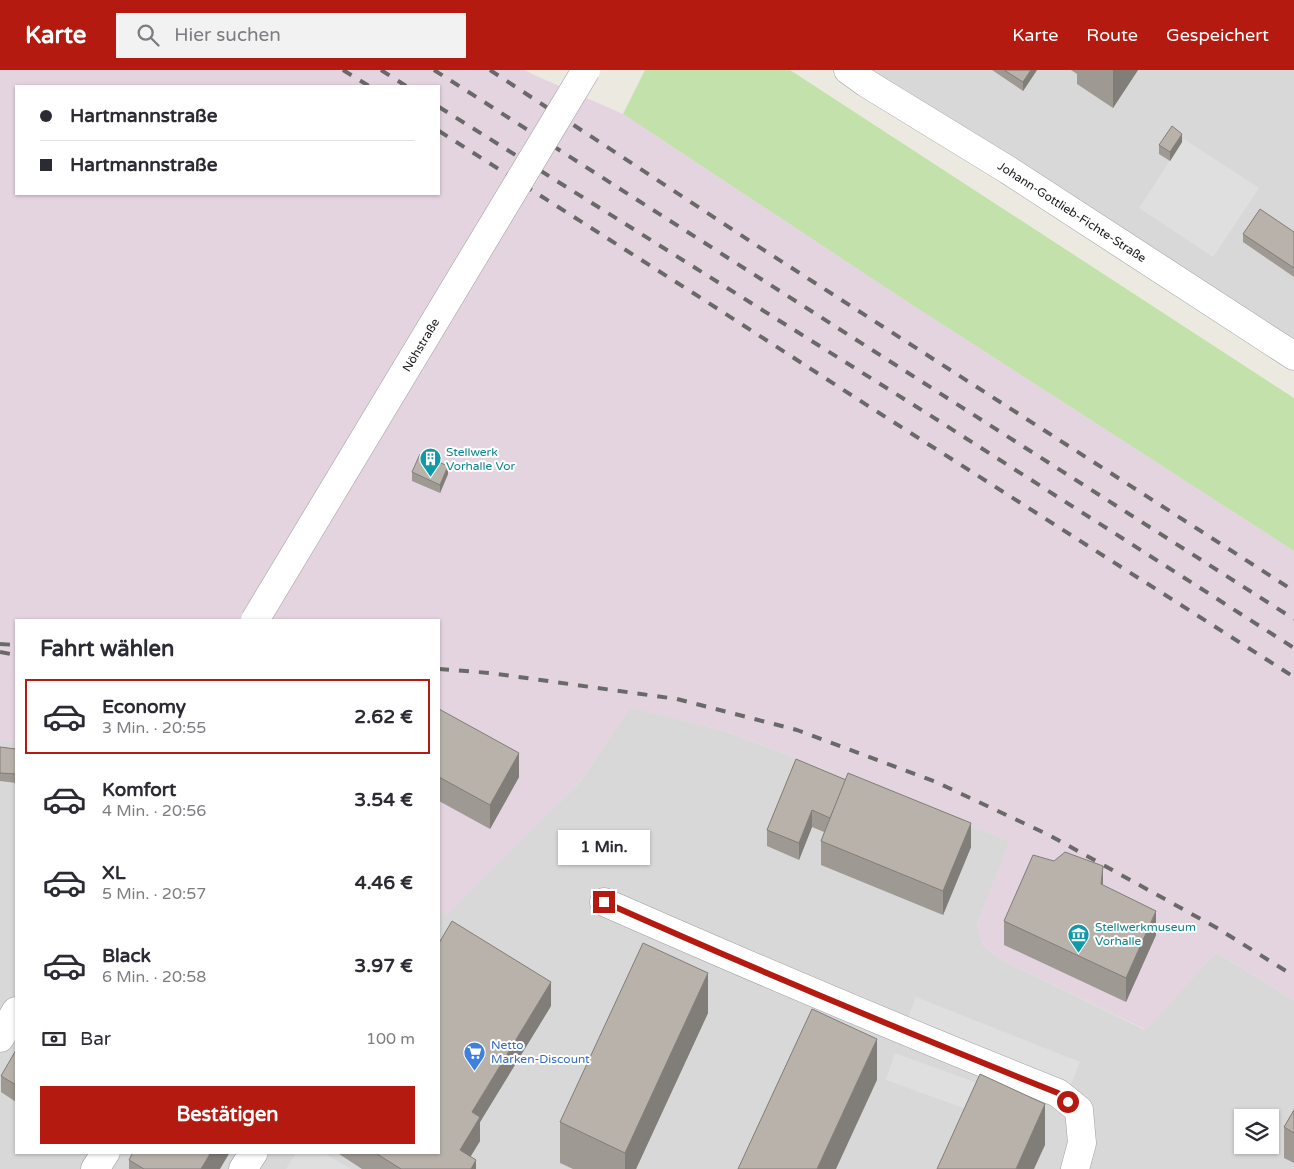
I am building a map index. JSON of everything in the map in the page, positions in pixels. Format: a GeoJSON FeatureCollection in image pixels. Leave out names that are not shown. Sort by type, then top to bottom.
{"type":"FeatureCollection","features":[{"type":"Feature","properties":{"kind":"street","name":"Nöhstraße"},"geometry":{"type":"LineString","coordinates":[[256,619],[586,70]]}},
{"type":"Feature","properties":{"kind":"street","name":"Johann-Gottlieb-Fichte-Straße"},"geometry":{"type":"LineString","coordinates":[[848,70],[1016,175],[1294,356]]}},
{"type":"Feature","properties":{"kind":"street"},"geometry":{"type":"LineString","coordinates":[[604,902],[758,970],[1058,1093],[1079,1110],[1082,1143],[1075,1169]]}},
{"type":"Feature","properties":{"kind":"street"},"geometry":{"type":"LineString","coordinates":[[0,1038],[15,1014]]}},
{"type":"Feature","properties":{"kind":"street"},"geometry":{"type":"LineString","coordinates":[[95,1169],[105,1154]]}},
{"type":"Feature","properties":{"kind":"street"},"geometry":{"type":"LineString","coordinates":[[243,1169],[253,1154]]}},
{"type":"Feature","properties":{"kind":"shaded area"},"geometry":{"type":"Polygon","coordinates":[[[0,70],[525,70],[623,114],[903,299],[1294,551],[1294,1000],[1216,952],[1146,1030],[1000,959],[983,945],[977,925],[1009,841],[725,731],[631,708],[578,784],[447,915],[440,911],[440,619],[15,619],[15,743],[0,741],[0,70]]]}},
{"type":"Feature","properties":{"kind":"shaded area"},"geometry":{"type":"Polygon","coordinates":[[[848,70],[1294,70],[1294,356],[848,70]]]}},
{"type":"Feature","properties":{"kind":"shaded area"},"geometry":{"type":"Polygon","coordinates":[[[1184,139],[1259,188],[1213,257],[1139,208],[1184,139]]]}},
{"type":"Feature","properties":{"kind":"shaded area"},"geometry":{"type":"Polygon","coordinates":[[[631,707],[725,731],[1010,841],[977,925],[983,945],[1000,959],[1145,1030],[1216,952],[1294,1000],[1294,1169],[0,1169],[0,735],[15,738],[15,1154],[440,1154],[440,910],[447,914],[578,784],[631,707]]]}},
{"type":"Feature","properties":{"kind":"shaded area"},"geometry":{"type":"Polygon","coordinates":[[[916,997],[1080,1062],[1071,1084],[907,1020],[916,997]]]}},
{"type":"Feature","properties":{"kind":"shaded area"},"geometry":{"type":"Polygon","coordinates":[[[895,1053],[991,1088],[980,1114],[886,1080],[895,1053]]]}},
{"type":"Feature","properties":{"kind":"shaded area"},"geometry":{"type":"Polygon","coordinates":[[[295,1154],[326,1154],[351,1169],[286,1169],[295,1154]]]}},
{"type":"Feature","properties":{"kind":"green space"},"geometry":{"type":"Polygon","coordinates":[[[645,70],[790,70],[1294,398],[1294,551],[903,299],[623,114],[645,70]]]}},
{"type":"Feature","properties":{"kind":"building"},"geometry":{"type":"Polygon","coordinates":[[[1004,70],[1031,70],[1023,82],[1004,70]]]}},
{"type":"Feature","properties":{"kind":"building"},"geometry":{"type":"Polygon","coordinates":[[[1172,126],[1182,134],[1170,152],[1159,145],[1172,126]]]}},
{"type":"Feature","properties":{"kind":"building"},"geometry":{"type":"Polygon","coordinates":[[[1260,209],[1294,232],[1294,268],[1243,234],[1260,209]]]}},
{"type":"Feature","properties":{"kind":"building"},"geometry":{"type":"Polygon","coordinates":[[[420,454],[448,466],[440,485],[412,472],[420,454]]]}},
{"type":"Feature","properties":{"kind":"building"},"geometry":{"type":"Polygon","coordinates":[[[440,710],[519,753],[490,805],[440,778],[440,710]]]}},
{"type":"Feature","properties":{"kind":"building"},"geometry":{"type":"Polygon","coordinates":[[[0,747],[15,749],[15,774],[0,773],[0,747]]]}},
{"type":"Feature","properties":{"kind":"building"},"geometry":{"type":"Polygon","coordinates":[[[796,759],[846,780],[830,818],[812,810],[799,843],[767,830],[796,759]]]}},
{"type":"Feature","properties":{"kind":"building"},"geometry":{"type":"Polygon","coordinates":[[[848,773],[971,823],[943,891],[821,841],[848,773]]]}},
{"type":"Feature","properties":{"kind":"building"},"geometry":{"type":"Polygon","coordinates":[[[1065,852],[1103,866],[1101,884],[1156,911],[1126,978],[1004,921],[1033,855],[1054,861],[1065,852]]]}},
{"type":"Feature","properties":{"kind":"building","name":"Netto Marken-Discount"},"geometry":{"type":"Polygon","coordinates":[[[452,921],[551,982],[472,1112],[480,1117],[460,1150],[476,1160],[471,1169],[401,1169],[377,1154],[440,1154],[440,941],[452,921]]]}},
{"type":"Feature","properties":{"kind":"building"},"geometry":{"type":"Polygon","coordinates":[[[643,943],[708,973],[625,1153],[560,1122],[643,943]]]}},
{"type":"Feature","properties":{"kind":"building"},"geometry":{"type":"Polygon","coordinates":[[[812,1009],[877,1039],[817,1169],[738,1169],[812,1009]]]}},
{"type":"Feature","properties":{"kind":"building"},"geometry":{"type":"Polygon","coordinates":[[[15,1052],[15,1084],[1,1076],[15,1052]]]}},
{"type":"Feature","properties":{"kind":"building"},"geometry":{"type":"Polygon","coordinates":[[[980,1074],[1045,1104],[1016,1169],[937,1169],[980,1074]]]}},
{"type":"Feature","properties":{"kind":"building"},"geometry":{"type":"Polygon","coordinates":[[[1294,1110],[1294,1133],[1284,1127],[1294,1110]]]}},
{"type":"Feature","properties":{"kind":"building"},"geometry":{"type":"Polygon","coordinates":[[[132,1154],[210,1154],[201,1169],[144,1169],[129,1160],[132,1154]]]}},
{"type":"Feature","properties":{"kind":"railway"},"geometry":{"type":"LineString","coordinates":[[343,70],[367,85]]}},
{"type":"Feature","properties":{"kind":"railway"},"geometry":{"type":"LineString","coordinates":[[381,70],[404,85]]}},
{"type":"Feature","properties":{"kind":"railway"},"geometry":{"type":"LineString","coordinates":[[434,70],[1294,619]]}},
{"type":"Feature","properties":{"kind":"railway"},"geometry":{"type":"LineString","coordinates":[[490,70],[756,245],[1294,591]]}},
{"type":"Feature","properties":{"kind":"railway"},"geometry":{"type":"LineString","coordinates":[[440,108],[928,414],[1294,648]]}},
{"type":"Feature","properties":{"kind":"railway"},"geometry":{"type":"LineString","coordinates":[[440,132],[1294,677]]}},
{"type":"Feature","properties":{"kind":"railway"},"geometry":{"type":"LineString","coordinates":[[0,644],[15,645]]}},
{"type":"Feature","properties":{"kind":"railway"},"geometry":{"type":"LineString","coordinates":[[0,652],[15,655]]}},
{"type":"Feature","properties":{"kind":"railway"},"geometry":{"type":"LineString","coordinates":[[440,669],[490,673],[677,699],[797,730],[936,782],[1049,835],[1217,928],[1294,976]]}},
{"type":"Feature","properties":{"kind":"place","name":"Stellwerk Vorhalle Vor"},"geometry":{"type":"Point","coordinates":[430,478]}},
{"type":"Feature","properties":{"kind":"place","name":"Stellwerkmuseum Vorhalle"},"geometry":{"type":"Point","coordinates":[1079,953]}},
{"type":"Feature","properties":{"kind":"place","name":"Netto Marken-Discount"},"geometry":{"type":"Point","coordinates":[475,1071]}},
{"type":"Feature","properties":{"kind":"route"},"geometry":{"type":"LineString","coordinates":[[604,902],[758,970],[1058,1093],[1068,1102]]}}]}
